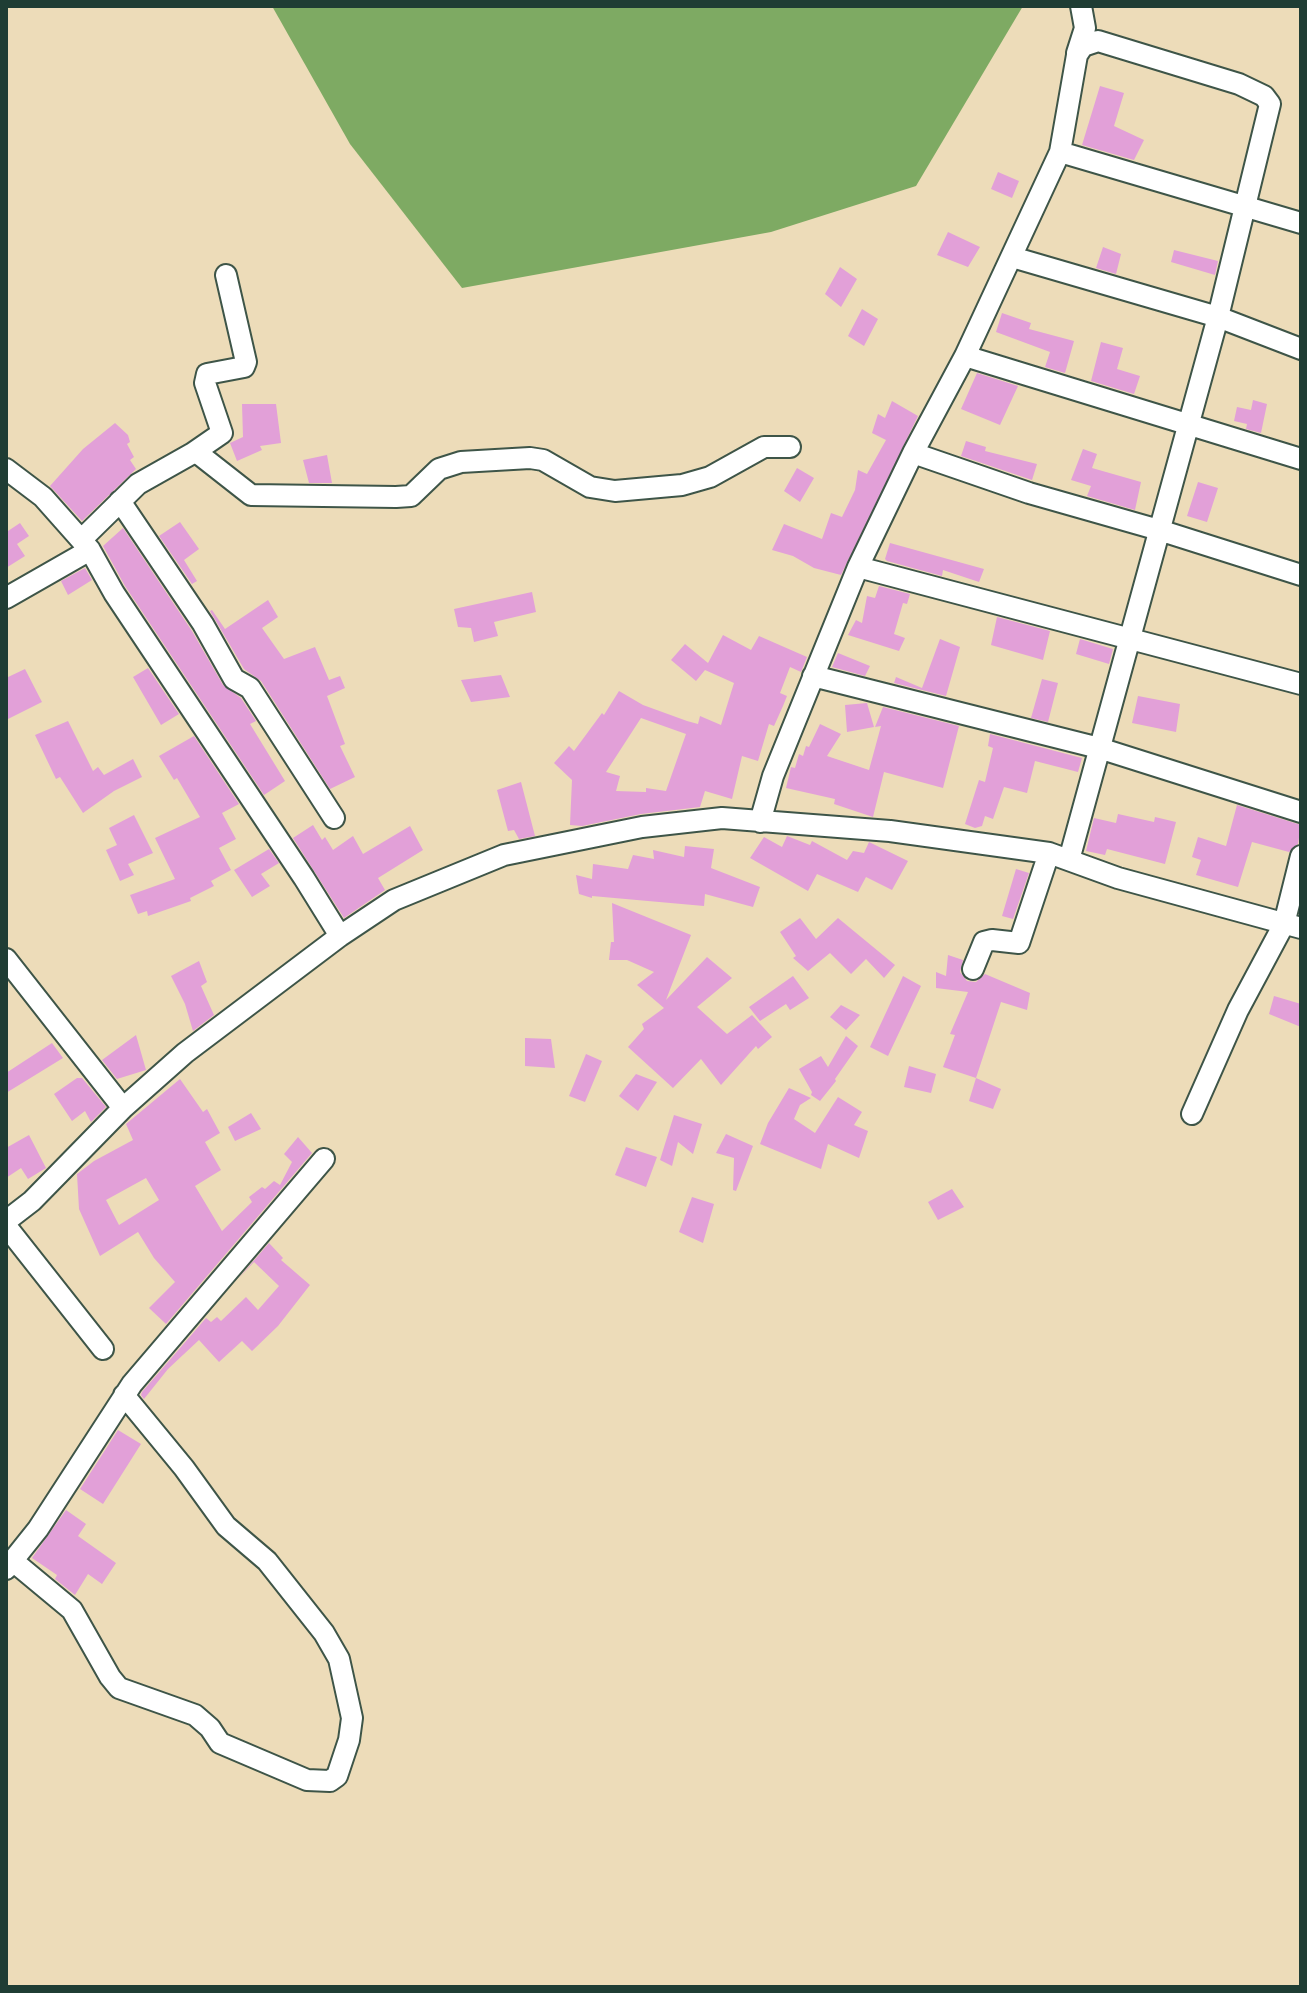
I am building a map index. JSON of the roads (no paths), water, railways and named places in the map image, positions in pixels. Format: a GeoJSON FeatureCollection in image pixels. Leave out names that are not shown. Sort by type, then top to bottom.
{"type":"FeatureCollection","features":[{"type":"Feature","properties":{"kind":"street"},"geometry":{"type":"LineString","coordinates":[[760,822],[773,776],[858,567],[913,453],[965,356],[1060,152],[1077,55],[1085,28],[1081,6]]}},
{"type":"Feature","properties":{"kind":"street"},"geometry":{"type":"LineString","coordinates":[[1069,860],[1218,317],[1270,112],[1270,104],[1264,96],[1239,84],[1098,41],[1088,43],[1077,55]]}},
{"type":"Feature","properties":{"kind":"street"},"geometry":{"type":"LineString","coordinates":[[1060,152],[1301,223]]}},
{"type":"Feature","properties":{"kind":"street"},"geometry":{"type":"LineString","coordinates":[[1012,257],[1218,317],[1301,349]]}},
{"type":"Feature","properties":{"kind":"street"},"geometry":{"type":"LineString","coordinates":[[6,597],[86,545],[120,501],[138,484],[222,433],[205,383],[207,374],[244,367],[246,362],[226,275]]}},
{"type":"Feature","properties":{"kind":"street"},"geometry":{"type":"LineString","coordinates":[[965,356],[1301,459]]}},
{"type":"Feature","properties":{"kind":"street"},"geometry":{"type":"LineString","coordinates":[[193,453],[200,455],[251,495],[396,497],[411,496],[439,469],[461,462],[543,460],[590,487],[615,491],[682,485],[710,477],[764,447],[790,447]]}},
{"type":"Feature","properties":{"kind":"street"},"geometry":{"type":"LineString","coordinates":[[913,453],[1029,493],[1301,575]]}},
{"type":"Feature","properties":{"kind":"street"},"geometry":{"type":"LineString","coordinates":[[6,469],[43,497],[86,545],[114,593],[340,936]]}},
{"type":"Feature","properties":{"kind":"street"},"geometry":{"type":"LineString","coordinates":[[120,501],[195,611],[234,679],[250,688],[334,818]]}},
{"type":"Feature","properties":{"kind":"street"},"geometry":{"type":"LineString","coordinates":[[858,567],[1301,684]]}},
{"type":"Feature","properties":{"kind":"street"},"geometry":{"type":"LineString","coordinates":[[813,676],[1099,748],[1301,812]]}},
{"type":"Feature","properties":{"kind":"street"},"geometry":{"type":"LineString","coordinates":[[103,1349],[6,1224],[123,1108],[185,1053],[340,936],[394,900],[504,855],[642,827],[722,818],[890,831],[1049,853],[1118,878],[1292,926]]}},
{"type":"Feature","properties":{"kind":"street"},"geometry":{"type":"LineString","coordinates":[[973,969],[984,942],[1019,943],[1049,853]]}},
{"type":"Feature","properties":{"kind":"street"},"geometry":{"type":"LineString","coordinates":[[1192,1114],[1238,1010],[1292,926],[1301,856]]}},
{"type":"Feature","properties":{"kind":"street"},"geometry":{"type":"LineString","coordinates":[[6,959],[123,1108]]}},
{"type":"Feature","properties":{"kind":"street"},"geometry":{"type":"LineString","coordinates":[[124,1395],[226,1526],[267,1561],[324,1633],[339,1659],[352,1718],[349,1740],[337,1776],[330,1781],[307,1780],[220,1743],[210,1728],[195,1715],[119,1688],[72,1610],[9,1565],[38,1529],[124,1395],[324,1159]]}}]}
